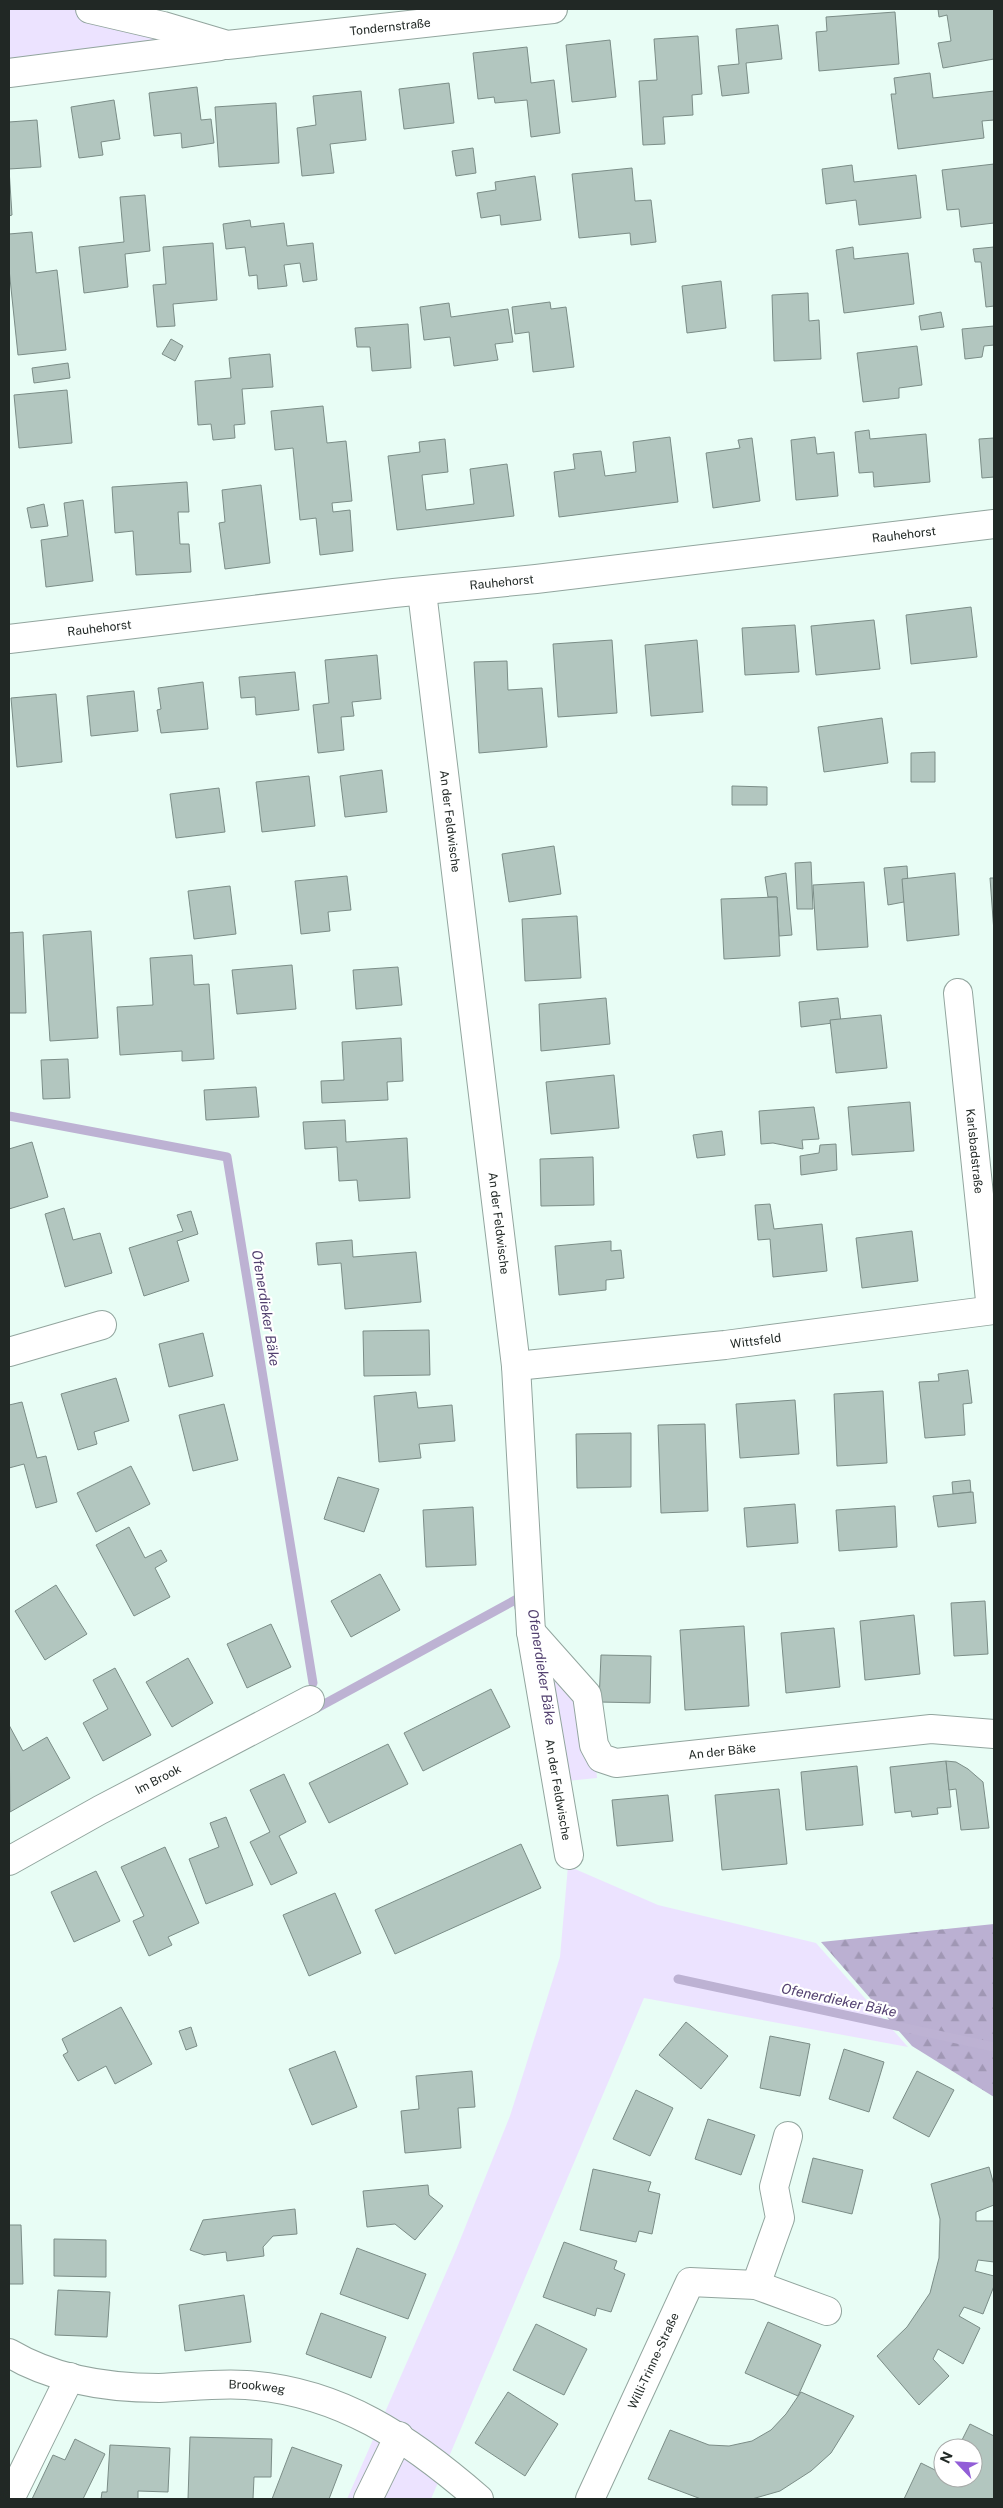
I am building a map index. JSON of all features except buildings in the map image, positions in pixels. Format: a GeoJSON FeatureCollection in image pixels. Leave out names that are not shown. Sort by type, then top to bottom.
{"type":"FeatureCollection","features":[{"type":"Feature","properties":{"kind":"street","name":"Tondernstraße"},"geometry":{"type":"LineString","coordinates":[[90,9],[163,26],[227,45]]}},
{"type":"Feature","properties":{"kind":"street","name":"Tondernstraße"},"geometry":{"type":"LineString","coordinates":[[9,74],[227,45],[553,9]]}},
{"type":"Feature","properties":{"kind":"street","name":"Rauhehorst"},"geometry":{"type":"LineString","coordinates":[[9,639],[994,524]]}},
{"type":"Feature","properties":{"kind":"street","name":"An der Feldwische"},"geometry":{"type":"LineString","coordinates":[[422,592],[516,1366],[532,1632],[569,1855]]}},
{"type":"Feature","properties":{"kind":"street","name":"Karlsbadstraße"},"geometry":{"type":"LineString","coordinates":[[958,993],[993,1310]]}},
{"type":"Feature","properties":{"kind":"street","name":"Wittsfeld"},"geometry":{"type":"LineString","coordinates":[[516,1366],[725,1345],[993,1310]]}},
{"type":"Feature","properties":{"kind":"street"},"geometry":{"type":"LineString","coordinates":[[9,1352],[102,1325]]}},
{"type":"Feature","properties":{"kind":"street","name":"An der Bäke"},"geometry":{"type":"LineString","coordinates":[[532,1632],[587,1695],[594,1745],[601,1758],[616,1763],[931,1729],[994,1734]]}},
{"type":"Feature","properties":{"kind":"street","name":"Im Brook"},"geometry":{"type":"LineString","coordinates":[[9,1861],[100,1810],[310,1700]]}},
{"type":"Feature","properties":{"kind":"street"},"geometry":{"type":"LineString","coordinates":[[756,2285],[780,2218],[774,2187],[788,2136]]}},
{"type":"Feature","properties":{"kind":"street","name":"Willi-Trinne-Straße"},"geometry":{"type":"LineString","coordinates":[[590,2499],[690,2282],[756,2285],[827,2311]]}},
{"type":"Feature","properties":{"kind":"street","name":"Brookweg"},"geometry":{"type":"LineString","coordinates":[[9,2353],[33,2366],[70,2377],[125,2386],[159,2388],[247,2385],[293,2392],[360,2414],[399,2436],[479,2499]]}},
{"type":"Feature","properties":{"kind":"street"},"geometry":{"type":"LineString","coordinates":[[10,2499],[70,2377]]}},
{"type":"Feature","properties":{"kind":"street"},"geometry":{"type":"LineString","coordinates":[[368,2499],[399,2436]]}},
{"type":"Feature","properties":{"kind":"green space"},"geometry":{"type":"Polygon","coordinates":[[[994,1924],[994,2097],[912,2046],[821,1942],[994,1924]]]}},
{"type":"Feature","properties":{"kind":"shaded area"},"geometry":{"type":"Polygon","coordinates":[[[9,9],[90,9],[227,45],[9,73],[9,9]]]}},
{"type":"Feature","properties":{"kind":"shaded area"},"geometry":{"type":"Polygon","coordinates":[[[531,1632],[579,1684],[594,1745],[597,1778],[557,1782],[531,1632]]]}},
{"type":"Feature","properties":{"kind":"shaded area"},"geometry":{"type":"Polygon","coordinates":[[[568,1866],[658,1905],[816,1943],[908,2047],[644,1998],[431,2499],[347,2499],[456,2250],[510,2116],[560,1957],[568,1866]]]}},
{"type":"Feature","properties":{"kind":"waterway","name":"Ofenerdieker Bäke"},"geometry":{"type":"LineString","coordinates":[[9,1116],[227,1157],[313,1683]]}},
{"type":"Feature","properties":{"kind":"waterway","name":"Ofenerdieker Bäke"},"geometry":{"type":"LineString","coordinates":[[316,1704],[317,1708],[517,1599],[519,1608]]}},
{"type":"Feature","properties":{"kind":"waterway","name":"Ofenerdieker Bäke"},"geometry":{"type":"LineString","coordinates":[[678,1979],[994,2047]]}}]}
